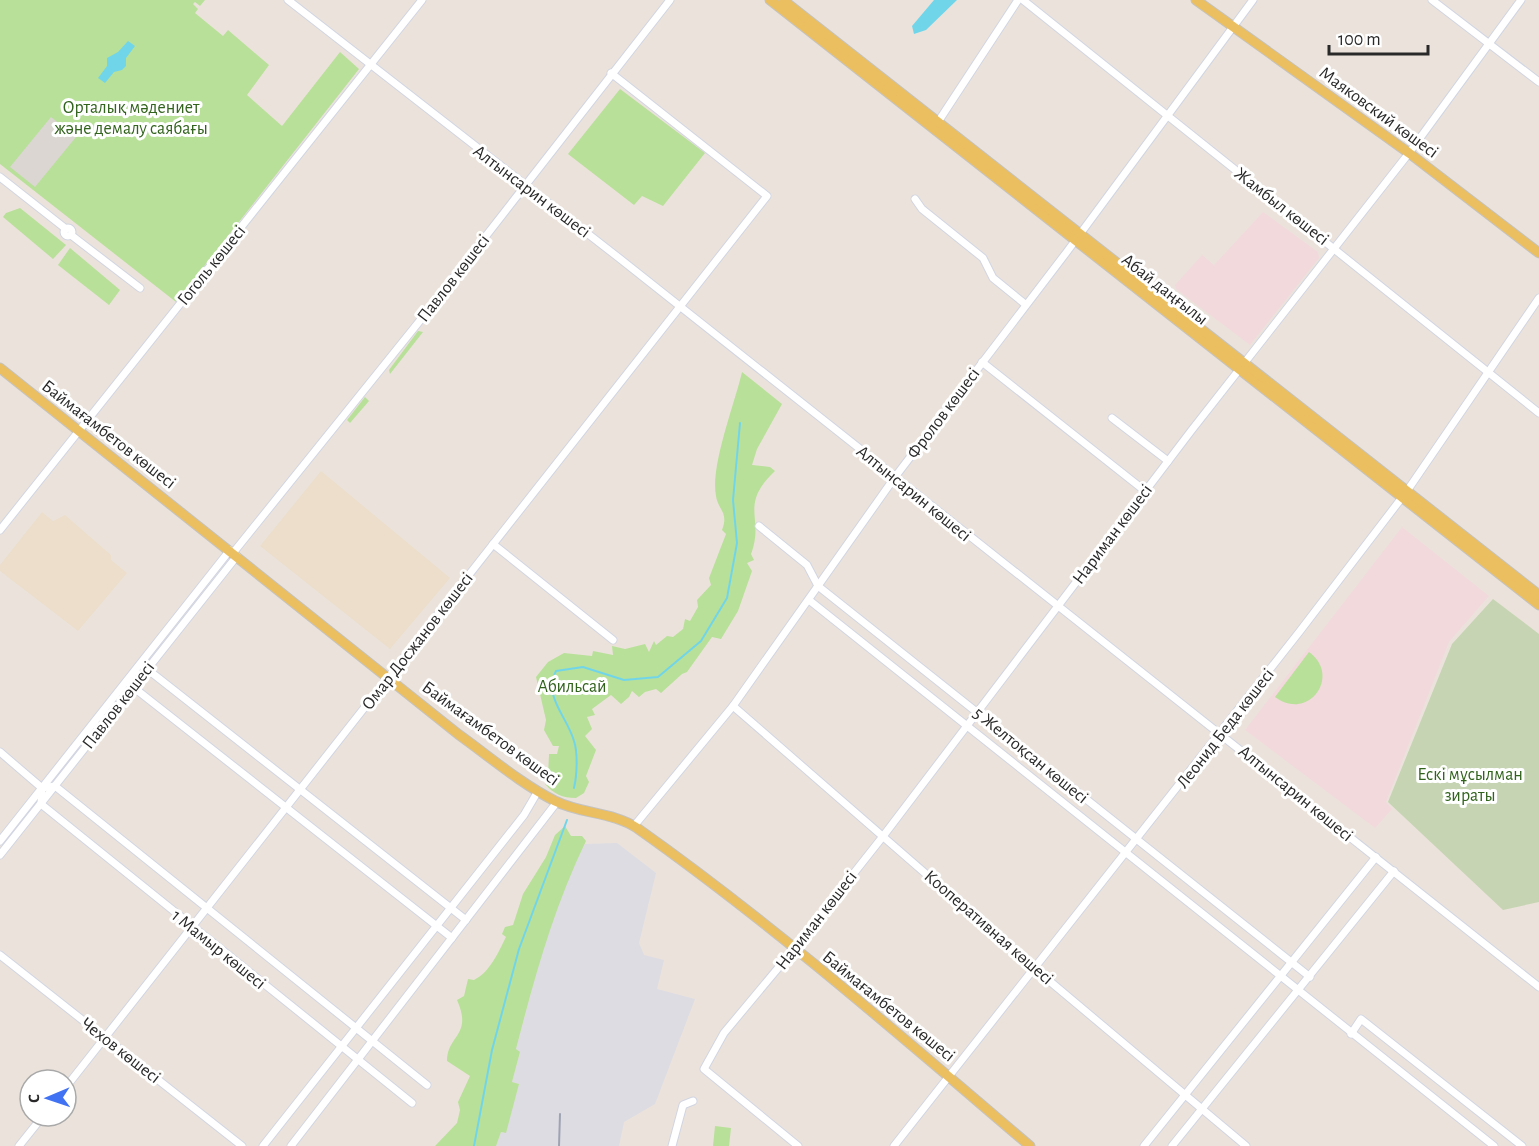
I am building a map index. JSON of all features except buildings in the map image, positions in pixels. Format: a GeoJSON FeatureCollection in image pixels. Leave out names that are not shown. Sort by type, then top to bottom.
{"type":"FeatureCollection","features":[{"type":"Feature","properties":{"kind":"main road","name":"Абай даңғылы"},"geometry":{"type":"LineString","coordinates":[[770,0],[1241,365],[1539,605]]}},
{"type":"Feature","properties":{"kind":"main road","name":"Абай даңғылы"},"geometry":{"type":"LineString","coordinates":[[783,0],[938,122],[1077,237]]}},
{"type":"Feature","properties":{"kind":"main road","name":"Маяковский көшесі"},"geometry":{"type":"LineString","coordinates":[[1196,0],[1409,153],[1539,253]]}},
{"type":"Feature","properties":{"kind":"main road","name":"Баймағамбетов көшесі"},"geometry":{"type":"LineString","coordinates":[[0,368],[458,734],[557,802],[613,817],[634,826],[794,949],[1030,1146]]}},
{"type":"Feature","properties":{"kind":"main road","name":"Абай даңғылы"},"geometry":{"type":"LineString","coordinates":[[1404,494],[1539,595]]}},
{"type":"Feature","properties":{"kind":"street","name":"Алтынсарин көшесі"},"geometry":{"type":"LineString","coordinates":[[288,0],[680,307],[1057,607],[1222,734],[1539,987]]}},
{"type":"Feature","properties":{"kind":"street","name":"Гоголь көшесі"},"geometry":{"type":"LineString","coordinates":[[0,530],[422,0]]}},
{"type":"Feature","properties":{"kind":"street","name":"Павлов көшесі"},"geometry":{"type":"LineString","coordinates":[[0,841],[525,187],[670,0]]}},
{"type":"Feature","properties":{"kind":"street"},"geometry":{"type":"LineString","coordinates":[[938,122],[1018,0]]}},
{"type":"Feature","properties":{"kind":"street","name":"Жамбыл көшесі"},"geometry":{"type":"LineString","coordinates":[[1023,0],[1336,248],[1539,413]]}},
{"type":"Feature","properties":{"kind":"street","name":"Фролов көшесі"},"geometry":{"type":"LineString","coordinates":[[634,826],[733,706],[895,477],[1253,0]]}},
{"type":"Feature","properties":{"kind":"street"},"geometry":{"type":"LineString","coordinates":[[1432,0],[1539,82]]}},
{"type":"Feature","properties":{"kind":"street","name":"Нариман көшесі"},"geometry":{"type":"LineString","coordinates":[[798,1146],[704,1069],[724,1033],[884,835],[1241,365],[1409,153],[1521,0]]}},
{"type":"Feature","properties":{"kind":"street","name":"Омар Досжанов көшесі"},"geometry":{"type":"LineString","coordinates":[[78,1072],[767,196],[612,73]]}},
{"type":"Feature","properties":{"kind":"street"},"geometry":{"type":"LineString","coordinates":[[0,177],[140,288]]}},
{"type":"Feature","properties":{"kind":"street"},"geometry":{"type":"LineString","coordinates":[[915,199],[922,209],[983,258],[993,278],[1025,304]]}},
{"type":"Feature","properties":{"kind":"street","name":"Леонид Беда көшесі"},"geometry":{"type":"LineString","coordinates":[[894,1146],[1222,734],[1404,494],[1539,298]]}},
{"type":"Feature","properties":{"kind":"street"},"geometry":{"type":"LineString","coordinates":[[982,362],[1145,491]]}},
{"type":"Feature","properties":{"kind":"street"},"geometry":{"type":"LineString","coordinates":[[1112,418],[1168,461]]}},
{"type":"Feature","properties":{"kind":"street","name":"5 Желтоқсан көшесі"},"geometry":{"type":"LineString","coordinates":[[759,526],[807,565],[818,586],[1310,977]]}},
{"type":"Feature","properties":{"kind":"street"},"geometry":{"type":"LineString","coordinates":[[493,544],[613,640]]}},
{"type":"Feature","properties":{"kind":"street","name":"Павлов көшесі"},"geometry":{"type":"LineString","coordinates":[[0,855],[147,669],[233,553]]}},
{"type":"Feature","properties":{"kind":"street","name":"5 Желтоқсан көшесі"},"geometry":{"type":"LineString","coordinates":[[809,600],[1494,1146]]}},
{"type":"Feature","properties":{"kind":"street"},"geometry":{"type":"LineString","coordinates":[[147,669],[466,920]]}},
{"type":"Feature","properties":{"kind":"street"},"geometry":{"type":"LineString","coordinates":[[133,687],[452,938]]}},
{"type":"Feature","properties":{"kind":"street","name":"Кооперативная көшесі"},"geometry":{"type":"LineString","coordinates":[[733,706],[884,835],[1034,968],[1246,1146]]}},
{"type":"Feature","properties":{"kind":"street"},"geometry":{"type":"LineString","coordinates":[[0,753],[42,788],[55,786]]}},
{"type":"Feature","properties":{"kind":"street","name":"1 Мамыр көшесі"},"geometry":{"type":"LineString","coordinates":[[55,786],[427,1085]]}},
{"type":"Feature","properties":{"kind":"street"},"geometry":{"type":"LineString","coordinates":[[40,804],[42,788]]}},
{"type":"Feature","properties":{"kind":"street"},"geometry":{"type":"LineString","coordinates":[[263,1146],[524,815],[538,790]]}},
{"type":"Feature","properties":{"kind":"street"},"geometry":{"type":"LineString","coordinates":[[291,1146],[557,802]]}},
{"type":"Feature","properties":{"kind":"street","name":"1 Мамыр көшесі"},"geometry":{"type":"LineString","coordinates":[[40,804],[412,1103]]}},
{"type":"Feature","properties":{"kind":"street"},"geometry":{"type":"LineString","coordinates":[[1144,1146],[1376,857]]}},
{"type":"Feature","properties":{"kind":"street"},"geometry":{"type":"LineString","coordinates":[[1172,1146],[1394,871]]}},
{"type":"Feature","properties":{"kind":"street","name":"Чехов көшесі"},"geometry":{"type":"LineString","coordinates":[[0,955],[242,1146]]}},
{"type":"Feature","properties":{"kind":"street"},"geometry":{"type":"LineString","coordinates":[[1351,1034],[1361,1019],[1522,1146]]}},
{"type":"Feature","properties":{"kind":"street"},"geometry":{"type":"LineString","coordinates":[[672,1146],[683,1105],[693,1101]]}},
{"type":"Feature","properties":{"kind":"street"},"geometry":{"type":"LineString","coordinates":[[19,1146],[33,1128]]}},
{"type":"Feature","properties":{"kind":"shaded area"},"geometry":{"type":"Polygon","coordinates":[[[51,117],[76,137],[35,187],[10,167],[51,117]]]}},
{"type":"Feature","properties":{"kind":"shaded area"},"geometry":{"type":"Polygon","coordinates":[[[1263,212],[1318,252],[1319,258],[1250,345],[1176,289],[1175,285],[1202,255],[1214,265],[1263,212]]]}},
{"type":"Feature","properties":{"kind":"shaded area"},"geometry":{"type":"Polygon","coordinates":[[[321,471],[450,578],[390,649],[260,546],[321,471]]]}},
{"type":"Feature","properties":{"kind":"shaded area"},"geometry":{"type":"Polygon","coordinates":[[[42,512],[53,521],[65,515],[111,555],[111,560],[127,573],[78,631],[0,571],[0,565],[42,512]]]}},
{"type":"Feature","properties":{"kind":"shaded area"},"geometry":{"type":"Polygon","coordinates":[[[1402,527],[1489,596],[1449,642],[1386,802],[1392,809],[1375,828],[1245,730],[1402,527]]]}},
{"type":"Feature","properties":{"kind":"shaded area"},"geometry":{"type":"Polygon","coordinates":[[[617,843],[656,873],[639,943],[644,955],[664,960],[657,989],[695,999],[655,1104],[624,1122],[619,1146],[496,1146],[501,1132],[505,1133],[519,1084],[512,1082],[520,1053],[516,1049],[544,944],[567,879],[585,844],[617,843]]]}},
{"type":"Feature","properties":{"kind":"green space","name":"Орталық мәдениет және демалу саябағы"},"geometry":{"type":"Polygon","coordinates":[[[0,0],[205,0],[200,6],[195,2],[193,4],[198,9],[195,13],[223,36],[228,30],[269,65],[247,95],[282,126],[340,52],[359,69],[176,302],[0,164],[0,0]]]}},
{"type":"Feature","properties":{"kind":"green space"},"geometry":{"type":"Polygon","coordinates":[[[620,89],[705,153],[663,206],[642,196],[634,205],[568,154],[620,89]]]}},
{"type":"Feature","properties":{"kind":"green space"},"geometry":{"type":"Polygon","coordinates":[[[20,208],[66,245],[53,259],[3,217],[6,213],[20,208]]]}},
{"type":"Feature","properties":{"kind":"green space"},"geometry":{"type":"Polygon","coordinates":[[[70,248],[120,290],[109,305],[58,265],[70,248]]]}},
{"type":"Feature","properties":{"kind":"green space"},"geometry":{"type":"Polygon","coordinates":[[[418,331],[423,332],[390,374],[389,370],[418,331]]]}},
{"type":"Feature","properties":{"kind":"green space","name":"Абильсай"},"geometry":{"type":"Polygon","coordinates":[[[742,372],[782,404],[757,449],[752,465],[770,467],[775,471],[764,483],[755,503],[755,541],[751,554],[754,560],[747,563],[752,571],[738,611],[721,639],[712,637],[687,672],[661,693],[656,689],[645,692],[639,697],[632,691],[621,704],[611,695],[592,709],[595,715],[587,717],[592,729],[585,736],[596,750],[586,776],[589,782],[584,793],[576,798],[559,795],[545,784],[548,777],[549,754],[557,754],[559,746],[553,746],[544,730],[546,720],[536,677],[548,662],[564,653],[592,656],[593,651],[613,655],[612,646],[625,649],[645,644],[649,652],[654,641],[656,645],[667,636],[673,637],[683,629],[685,619],[690,621],[698,607],[697,600],[711,585],[709,578],[726,534],[722,530],[724,515],[717,501],[715,483],[724,434],[742,372]]]}},
{"type":"Feature","properties":{"kind":"green space"},"geometry":{"type":"Polygon","coordinates":[[[365,397],[369,401],[350,423],[347,420],[365,397]]]}},
{"type":"Feature","properties":{"kind":"green space","name":"Ескі мұсылман зираты"},"geometry":{"type":"Polygon","coordinates":[[[1493,599],[1539,634],[1539,902],[1503,910],[1388,802],[1452,644],[1493,599]]]}},
{"type":"Feature","properties":{"kind":"green space"},"geometry":{"type":"Polygon","coordinates":[[[1309,652],[1318,662],[1322,673],[1317,693],[1309,700],[1299,704],[1287,703],[1275,697],[1309,652]]]}},
{"type":"Feature","properties":{"kind":"green space"},"geometry":{"type":"Polygon","coordinates":[[[565,826],[571,836],[582,836],[586,841],[554,917],[530,995],[516,1049],[520,1052],[512,1082],[519,1084],[506,1133],[501,1132],[496,1146],[435,1146],[457,1123],[460,1110],[458,1102],[470,1076],[447,1061],[448,1052],[461,1028],[461,1012],[457,1000],[464,996],[468,979],[474,980],[480,977],[493,962],[506,937],[502,934],[505,927],[513,925],[523,894],[546,857],[555,835],[565,826]]]}},
{"type":"Feature","properties":{"kind":"green space"},"geometry":{"type":"Polygon","coordinates":[[[715,1126],[731,1128],[729,1146],[713,1146],[715,1126]]]}},
{"type":"Feature","properties":{"kind":"water"},"geometry":{"type":"Polygon","coordinates":[[[934,0],[957,0],[926,30],[914,34],[912,26],[934,0]]]}},
{"type":"Feature","properties":{"kind":"water"},"geometry":{"type":"Polygon","coordinates":[[[128,41],[135,46],[126,58],[126,66],[114,72],[105,83],[98,78],[107,66],[107,58],[118,52],[128,41]]]}},
{"type":"Feature","properties":{"kind":"waterway","name":"Абильсай"},"geometry":{"type":"LineString","coordinates":[[574,788],[577,764],[575,746],[571,732],[554,698],[552,689],[556,671],[583,667],[624,680],[658,677],[701,641],[727,598],[737,543],[733,500],[740,423]]}},
{"type":"Feature","properties":{"kind":"waterway","name":"Абильсай"},"geometry":{"type":"LineString","coordinates":[[474,1146],[492,1050],[519,949],[567,820]]}},
{"type":"Feature","properties":{"kind":"railway"},"geometry":{"type":"LineString","coordinates":[[559,1146],[560,1114]]}}]}
